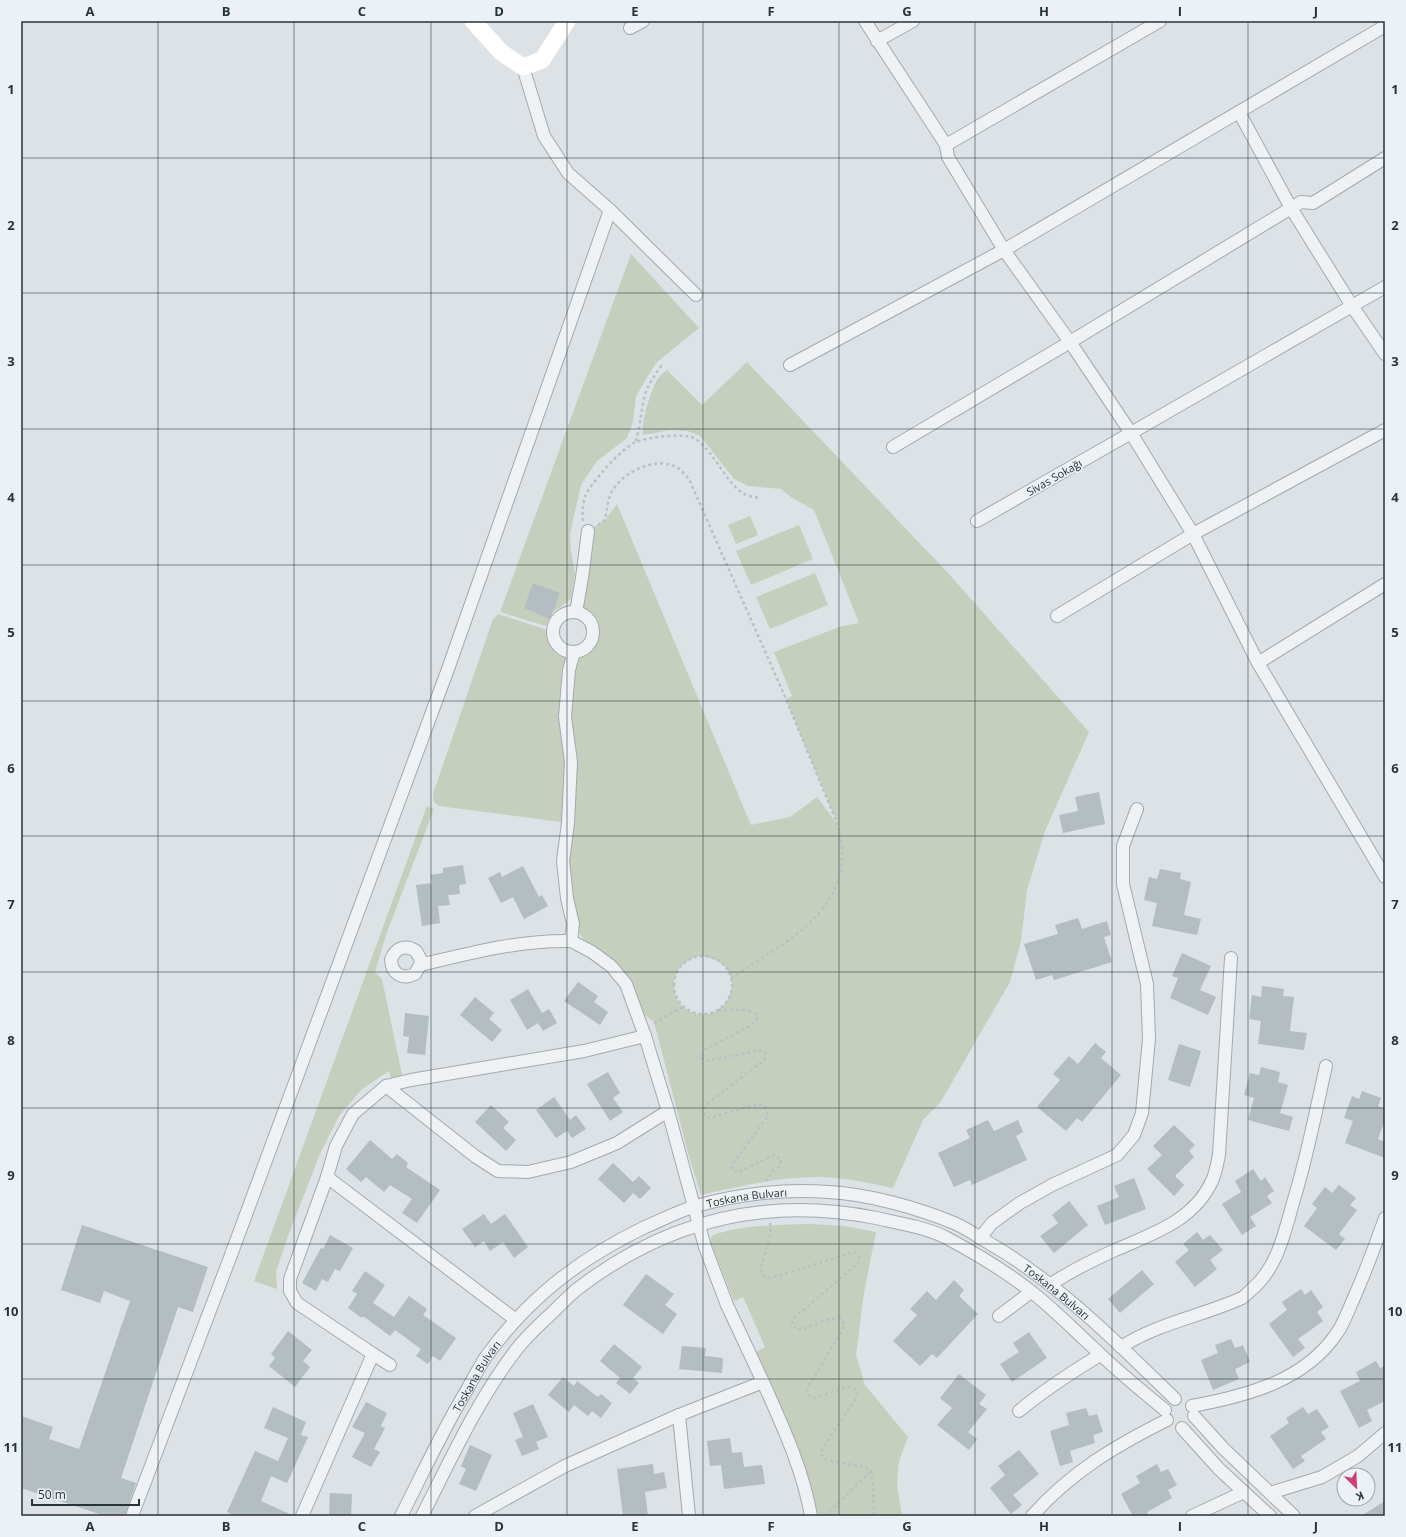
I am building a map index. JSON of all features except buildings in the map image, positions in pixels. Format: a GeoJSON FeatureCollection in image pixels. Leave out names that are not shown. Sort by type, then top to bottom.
{"type":"FeatureCollection","features":[{"type":"Feature","properties":{"kind":"main road"},"geometry":{"type":"LineString","coordinates":[[473,21],[501,52],[523,67],[542,60],[567,21]]}},
{"type":"Feature","properties":{"kind":"street"},"geometry":{"type":"LineString","coordinates":[[630,28],[643,21]]}},
{"type":"Feature","properties":{"kind":"street"},"geometry":{"type":"LineString","coordinates":[[865,21],[946,145],[948,157],[1004,250],[1070,342],[1131,433],[1193,534],[1258,663],[1385,877]]}},
{"type":"Feature","properties":{"kind":"street"},"geometry":{"type":"LineString","coordinates":[[877,41],[912,21]]}},
{"type":"Feature","properties":{"kind":"street"},"geometry":{"type":"LineString","coordinates":[[946,145],[1160,21]]}},
{"type":"Feature","properties":{"kind":"street"},"geometry":{"type":"LineString","coordinates":[[790,365],[1004,250],[1385,26]]}},
{"type":"Feature","properties":{"kind":"street"},"geometry":{"type":"LineString","coordinates":[[523,67],[544,136],[568,173],[610,210],[696,295]]}},
{"type":"Feature","properties":{"kind":"street"},"geometry":{"type":"LineString","coordinates":[[1239,112],[1291,208],[1352,306],[1385,354]]}},
{"type":"Feature","properties":{"kind":"street"},"geometry":{"type":"LineString","coordinates":[[893,446],[1070,342],[1291,208],[1302,202],[1313,203],[1385,158]]}},
{"type":"Feature","properties":{"kind":"street"},"geometry":{"type":"LineString","coordinates":[[132,1516],[231,1255],[445,676],[610,210]]}},
{"type":"Feature","properties":{"kind":"street","name":"Sivas Sokağı"},"geometry":{"type":"LineString","coordinates":[[977,521],[1385,287]]}},
{"type":"Feature","properties":{"kind":"street"},"geometry":{"type":"LineString","coordinates":[[1057,616],[1193,534],[1385,430]]}},
{"type":"Feature","properties":{"kind":"street"},"geometry":{"type":"LineString","coordinates":[[576,612],[588,531]]}},
{"type":"Feature","properties":{"kind":"street"},"geometry":{"type":"LineString","coordinates":[[1258,663],[1385,584]]}},
{"type":"Feature","properties":{"kind":"street"},"geometry":{"type":"LineString","coordinates":[[569,612],[576,612],[587,618],[593,629],[593,636],[591,642],[580,651],[567,652],[560,648],[556,643],[552,630],[554,623],[558,618],[569,612]]}},
{"type":"Feature","properties":{"kind":"street"},"geometry":{"type":"LineString","coordinates":[[571,941],[573,924],[567,898],[563,861],[568,823],[571,762],[565,717],[569,670],[574,652]]}},
{"type":"Feature","properties":{"kind":"street"},"geometry":{"type":"LineString","coordinates":[[980,1238],[992,1223],[1020,1203],[1117,1155],[1134,1135],[1142,1113],[1149,1039],[1147,984],[1123,884],[1123,846],[1137,809]]}},
{"type":"Feature","properties":{"kind":"street"},"geometry":{"type":"LineString","coordinates":[[420,965],[482,950],[517,944],[544,940],[571,941],[592,952],[611,966],[626,984],[645,1036],[668,1112],[705,1247],[727,1305],[782,1425],[798,1465],[809,1502],[811,1516]]}},
{"type":"Feature","properties":{"kind":"street"},"geometry":{"type":"LineString","coordinates":[[1051,1284],[1086,1263],[1162,1230],[1182,1218],[1201,1199],[1212,1181],[1219,1154],[1231,958]]}},
{"type":"Feature","properties":{"kind":"street"},"geometry":{"type":"LineString","coordinates":[[390,1365],[297,1304],[290,1291],[290,1279],[327,1177],[336,1146],[353,1114],[386,1086],[411,1080],[584,1052],[645,1036]]}},
{"type":"Feature","properties":{"kind":"street"},"geometry":{"type":"LineString","coordinates":[[1121,1347],[1134,1339],[1161,1327],[1243,1297],[1262,1281],[1276,1256],[1303,1171],[1326,1066]]}},
{"type":"Feature","properties":{"kind":"street"},"geometry":{"type":"LineString","coordinates":[[386,1086],[476,1157],[498,1171],[528,1172],[571,1162],[617,1143],[668,1112]]}},
{"type":"Feature","properties":{"kind":"street"},"geometry":{"type":"LineString","coordinates":[[327,1177],[516,1320]]}},
{"type":"Feature","properties":{"kind":"street","name":"Toskana Bulvarı"},"geometry":{"type":"LineString","coordinates":[[401,1516],[454,1411],[485,1359],[516,1320],[540,1295],[571,1270],[616,1242],[662,1219],[694,1207],[726,1199],[798,1191],[830,1192],[892,1203],[955,1224],[1007,1253],[1051,1284],[1121,1347],[1175,1399],[1185,1399],[1223,1448],[1294,1516]]}},
{"type":"Feature","properties":{"kind":"street","name":"Toskana Bulvarı"},"geometry":{"type":"LineString","coordinates":[[422,1516],[461,1437],[483,1398],[517,1348],[575,1291],[614,1264],[646,1247],[699,1224],[734,1216],[768,1211],[800,1209],[829,1210],[906,1224],[943,1236],[992,1264],[1031,1292],[1060,1316],[1166,1415],[1173,1426],[1182,1428],[1219,1469],[1270,1516]]}},
{"type":"Feature","properties":{"kind":"street"},"geometry":{"type":"LineString","coordinates":[[1182,1428],[1190,1424],[1193,1411],[1213,1402],[1252,1391],[1284,1379],[1304,1367],[1323,1350],[1337,1333],[1362,1282],[1385,1218]]}},
{"type":"Feature","properties":{"kind":"street"},"geometry":{"type":"LineString","coordinates":[[999,1316],[1031,1292]]}},
{"type":"Feature","properties":{"kind":"street"},"geometry":{"type":"LineString","coordinates":[[302,1516],[373,1354]]}},
{"type":"Feature","properties":{"kind":"street"},"geometry":{"type":"LineString","coordinates":[[1019,1411],[1062,1379],[1100,1355]]}},
{"type":"Feature","properties":{"kind":"street"},"geometry":{"type":"LineString","coordinates":[[474,1516],[565,1466],[679,1415],[762,1382]]}},
{"type":"Feature","properties":{"kind":"street"},"geometry":{"type":"LineString","coordinates":[[1032,1516],[1050,1496],[1091,1463],[1166,1415],[1170,1402],[1175,1399]]}},
{"type":"Feature","properties":{"kind":"street"},"geometry":{"type":"LineString","coordinates":[[679,1415],[689,1516]]}},
{"type":"Feature","properties":{"kind":"street"},"geometry":{"type":"LineString","coordinates":[[1270,1493],[1322,1477],[1358,1456],[1385,1433]]}},
{"type":"Feature","properties":{"kind":"street"},"geometry":{"type":"LineString","coordinates":[[1192,1516],[1244,1492]]}},
{"type":"Feature","properties":{"kind":"path"},"geometry":{"type":"LineString","coordinates":[[636,442],[645,397],[652,379],[662,365]]}},
{"type":"Feature","properties":{"kind":"path"},"geometry":{"type":"LineString","coordinates":[[731,978],[813,921],[829,901],[837,881],[842,859],[839,828],[786,699],[689,479],[678,468],[665,464],[647,466],[630,472],[618,483],[612,493],[605,520],[588,531],[583,519],[585,496],[608,465],[636,442],[669,435],[684,436],[695,439],[714,458],[734,484],[744,494],[759,498]]}},
{"type":"Feature","properties":{"kind":"path"},"geometry":{"type":"LineString","coordinates":[[698,956],[716,959],[722,963],[728,970],[731,978],[732,989],[726,1002],[718,1010],[710,1014],[692,1012],[683,1007],[676,998],[674,982],[677,971],[682,964],[689,959],[698,956]]}},
{"type":"Feature","properties":{"kind":"path"},"geometry":{"type":"LineString","coordinates":[[645,1036],[654,1022],[683,1007]]}},
{"type":"Feature","properties":{"kind":"path"},"geometry":{"type":"LineString","coordinates":[[718,1010],[742,1010],[753,1012],[756,1014],[757,1019],[750,1026],[704,1050],[701,1058],[706,1061],[762,1050],[766,1054],[764,1060],[710,1102],[704,1108],[705,1115],[708,1118],[751,1106],[764,1105],[768,1111],[767,1117],[732,1165],[734,1171],[739,1172],[774,1155],[781,1158],[779,1167],[771,1172],[768,1178],[765,1188],[767,1194]]}},
{"type":"Feature","properties":{"kind":"path"},"geometry":{"type":"LineString","coordinates":[[768,1211],[771,1231],[761,1267],[761,1273],[766,1278],[778,1276],[851,1252],[854,1252],[860,1258],[858,1263],[793,1319],[792,1324],[797,1330],[805,1329],[831,1318],[841,1318],[844,1323],[842,1331],[806,1391],[814,1398],[848,1387],[854,1388],[857,1394],[855,1400],[821,1453],[823,1458],[826,1460],[864,1467],[871,1471],[874,1484],[874,1516]]}},
{"type":"Feature","properties":{"kind":"path"},"geometry":{"type":"LineString","coordinates":[[825,1516],[871,1471]]}},
{"type":"Feature","properties":{"kind":"green space"},"geometry":{"type":"Polygon","coordinates":[[[631,254],[699,328],[656,363],[636,396],[633,422],[627,438],[597,461],[581,485],[570,534],[575,574],[571,599],[552,613],[546,626],[500,612],[631,254]]]}},
{"type":"Feature","properties":{"kind":"green space"},"geometry":{"type":"Polygon","coordinates":[[[747,362],[948,573],[1089,732],[1045,831],[1027,890],[1021,941],[1010,982],[940,1103],[923,1120],[893,1188],[840,1178],[808,1177],[762,1182],[701,1195],[688,1153],[654,1022],[635,1007],[626,984],[592,952],[573,924],[567,898],[568,823],[439,806],[434,802],[433,794],[493,619],[498,614],[548,630],[553,647],[567,660],[572,654],[587,646],[591,641],[593,631],[590,622],[581,614],[576,612],[588,531],[605,520],[617,504],[751,825],[790,817],[817,797],[838,825],[786,699],[792,696],[774,652],[842,626],[859,623],[814,510],[792,498],[781,489],[748,486],[734,479],[700,436],[688,431],[671,430],[643,435],[643,423],[651,394],[658,378],[667,370],[702,405],[747,362]],[[698,956],[684,964],[676,974],[674,985],[676,996],[681,1005],[690,1012],[701,1015],[714,1012],[723,1006],[730,994],[732,983],[731,976],[724,966],[719,962],[698,956]]]}},
{"type":"Feature","properties":{"kind":"green space"},"geometry":{"type":"Polygon","coordinates":[[[750,516],[758,535],[736,544],[728,525],[750,516]]]}},
{"type":"Feature","properties":{"kind":"green space"},"geometry":{"type":"Polygon","coordinates":[[[799,525],[813,559],[751,585],[736,551],[799,525]]]}},
{"type":"Feature","properties":{"kind":"green space"},"geometry":{"type":"Polygon","coordinates":[[[815,573],[828,605],[770,629],[756,597],[815,573]]]}},
{"type":"Feature","properties":{"kind":"green space"},"geometry":{"type":"Polygon","coordinates":[[[427,806],[434,809],[386,935],[375,972],[382,979],[402,1075],[391,1078],[389,1071],[362,1089],[339,1116],[320,1154],[288,1236],[276,1271],[277,1289],[254,1281],[427,806]]]}},
{"type":"Feature","properties":{"kind":"green space"},"geometry":{"type":"Polygon","coordinates":[[[809,1224],[844,1226],[876,1232],[864,1293],[856,1355],[865,1385],[908,1437],[899,1461],[897,1484],[902,1516],[818,1516],[779,1401],[756,1352],[765,1347],[743,1297],[734,1301],[710,1241],[713,1235],[736,1229],[761,1226],[809,1224]]]}}]}
